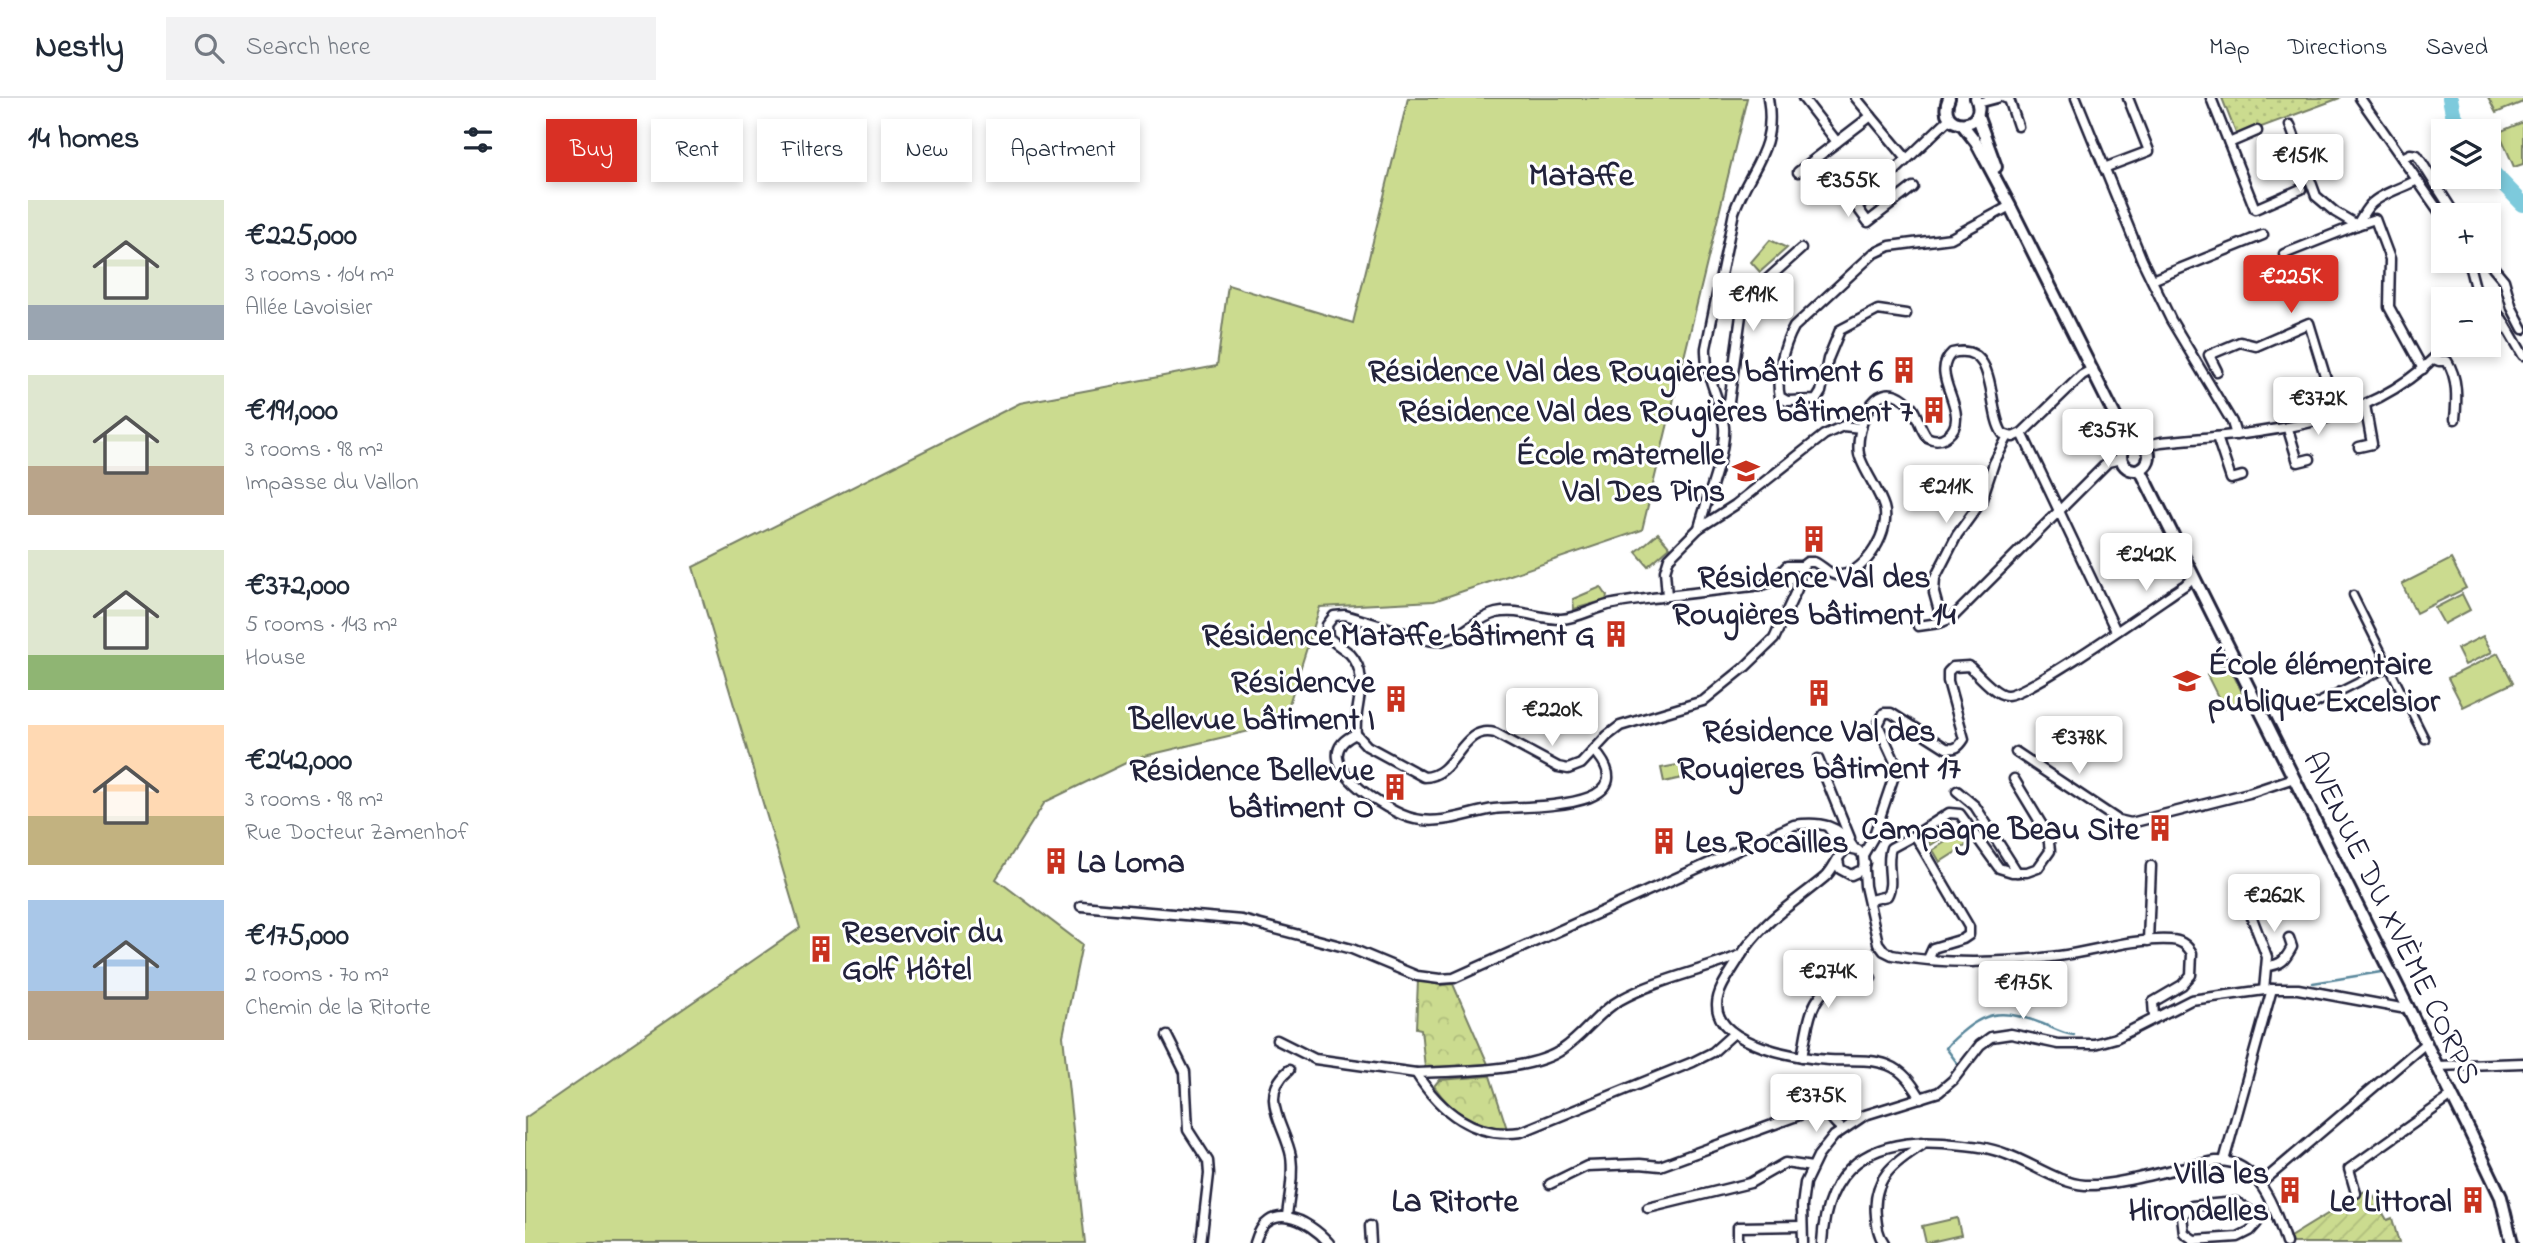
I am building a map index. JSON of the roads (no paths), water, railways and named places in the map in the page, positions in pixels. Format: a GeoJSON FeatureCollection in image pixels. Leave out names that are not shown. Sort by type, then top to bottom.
{"type":"FeatureCollection","features":[{"type":"Feature","properties":{"kind":"main road"},"geometry":{"type":"LineString","coordinates":[[1946,100],[1950,118],[1962,124],[1976,142],[2129,444]]}},
{"type":"Feature","properties":{"kind":"main road"},"geometry":{"type":"LineString","coordinates":[[1977,100],[1977,115],[2010,206]]}},
{"type":"Feature","properties":{"kind":"main road"},"geometry":{"type":"LineString","coordinates":[[1962,124],[1977,115]]}},
{"type":"Feature","properties":{"kind":"main road"},"geometry":{"type":"LineString","coordinates":[[2139,443],[2146,449],[2148,461],[2140,469],[2130,469],[2121,460],[2122,450],[2129,444],[2139,443]]}},
{"type":"Feature","properties":{"kind":"main road","name":"AVENUE DU XVÈME CORPS"},"geometry":{"type":"LineString","coordinates":[[2140,469],[2427,1042],[2501,1197],[2512,1243]]}},
{"type":"Feature","properties":{"kind":"street"},"geometry":{"type":"LineString","coordinates":[[1699,528],[1724,442],[1724,426],[1708,378],[1706,348],[1734,212],[1739,197],[1763,157],[1768,141],[1768,98]]}},
{"type":"Feature","properties":{"kind":"street"},"geometry":{"type":"LineString","coordinates":[[1803,98],[1837,142]]}},
{"type":"Feature","properties":{"kind":"street"},"geometry":{"type":"LineString","coordinates":[[1856,98],[1906,158]]}},
{"type":"Feature","properties":{"kind":"street"},"geometry":{"type":"LineString","coordinates":[[1977,100],[1997,98]]}},
{"type":"Feature","properties":{"kind":"street"},"geometry":{"type":"LineString","coordinates":[[2005,98],[2009,99],[2018,125]]}},
{"type":"Feature","properties":{"kind":"street"},"geometry":{"type":"LineString","coordinates":[[2077,98],[2152,280],[2171,320],[2232,422],[2236,435]]}},
{"type":"Feature","properties":{"kind":"street"},"geometry":{"type":"LineString","coordinates":[[2104,168],[2149,151],[2128,98]]}},
{"type":"Feature","properties":{"kind":"street"},"geometry":{"type":"LineString","coordinates":[[2211,98],[2255,209],[2301,190]]}},
{"type":"Feature","properties":{"kind":"street"},"geometry":{"type":"LineString","coordinates":[[2360,98],[2433,203]]}},
{"type":"Feature","properties":{"kind":"street"},"geometry":{"type":"LineString","coordinates":[[1798,172],[1871,116]]}},
{"type":"Feature","properties":{"kind":"street"},"geometry":{"type":"LineString","coordinates":[[1913,187],[1868,222],[1857,207],[1950,118]]}},
{"type":"Feature","properties":{"kind":"street"},"geometry":{"type":"LineString","coordinates":[[2290,125],[2316,196],[2357,225]]}},
{"type":"Feature","properties":{"kind":"street"},"geometry":{"type":"LineString","coordinates":[[2229,143],[2257,131]]}},
{"type":"Feature","properties":{"kind":"street"},"geometry":{"type":"LineString","coordinates":[[2402,158],[2410,154],[2417,155],[2447,203]]}},
{"type":"Feature","properties":{"kind":"street"},"geometry":{"type":"LineString","coordinates":[[2357,225],[2369,205],[2382,195],[2399,191],[2417,180]]}},
{"type":"Feature","properties":{"kind":"street"},"geometry":{"type":"LineString","coordinates":[[1906,314],[1878,310],[1840,330],[1828,359],[1821,392],[1816,400],[1787,401],[1780,397],[1778,387],[1794,327],[1873,254],[1890,246],[1951,238],[2010,206]]}},
{"type":"Feature","properties":{"kind":"street"},"geometry":{"type":"LineString","coordinates":[[2284,254],[2375,219],[2390,259],[2389,307],[2423,369]]}},
{"type":"Feature","properties":{"kind":"street"},"geometry":{"type":"LineString","coordinates":[[2152,280],[2263,235]]}},
{"type":"Feature","properties":{"kind":"street"},"geometry":{"type":"LineString","coordinates":[[1719,407],[1729,402],[1743,301],[1801,249]]}},
{"type":"Feature","properties":{"kind":"street"},"geometry":{"type":"LineString","coordinates":[[2498,273],[2504,280],[2512,308],[2523,329]]}},
{"type":"Feature","properties":{"kind":"street"},"geometry":{"type":"LineString","coordinates":[[2501,318],[2523,355]]}},
{"type":"Feature","properties":{"kind":"street"},"geometry":{"type":"LineString","coordinates":[[2217,371],[2209,355],[2240,342],[2256,345],[2309,323],[2337,415]]}},
{"type":"Feature","properties":{"kind":"street"},"geometry":{"type":"LineString","coordinates":[[1802,566],[1787,565],[1773,580],[1762,585],[1607,606],[1566,618],[1525,612],[1500,612],[1442,642],[1432,642],[1345,615],[1336,615],[1327,625],[1328,637],[1351,656],[1359,667],[1362,680],[1355,716],[1356,734],[1367,746],[1427,777],[1446,767],[1471,737],[1481,732],[1495,733],[1561,768],[1578,766],[1620,726],[1699,703],[1745,667],[1779,631],[1797,589],[1802,566],[1807,562],[1814,562],[1832,573],[1846,574],[1867,559],[1883,532],[1886,521],[1885,509],[1876,484],[1859,456],[1861,428],[1873,401],[1881,396],[1896,395],[1912,407],[1927,437],[1937,440],[1946,437],[1954,427],[1956,415],[1945,377],[1945,365],[1951,354],[1963,352],[1977,357],[1986,368],[1998,426],[2003,434],[2008,436],[2022,433],[2082,375],[2093,369]]}},
{"type":"Feature","properties":{"kind":"street"},"geometry":{"type":"LineString","coordinates":[[2146,449],[2161,442],[2288,429],[2337,415],[2365,405],[2423,369],[2434,359],[2447,361],[2452,369],[2457,396],[2455,419]]}},
{"type":"Feature","properties":{"kind":"street"},"geometry":{"type":"LineString","coordinates":[[2359,447],[2372,444],[2365,405]]}},
{"type":"Feature","properties":{"kind":"street"},"geometry":{"type":"LineString","coordinates":[[1667,596],[1665,571],[1669,558],[1699,528],[1735,505],[1824,435],[1843,426],[1861,428]]}},
{"type":"Feature","properties":{"kind":"street"},"geometry":{"type":"LineString","coordinates":[[2288,429],[2298,462],[2311,459]]}},
{"type":"Feature","properties":{"kind":"street"},"geometry":{"type":"LineString","coordinates":[[2022,433],[2116,631]]}},
{"type":"Feature","properties":{"kind":"street"},"geometry":{"type":"LineString","coordinates":[[1942,622],[1934,593],[1935,578],[1957,535],[1981,502],[1994,463],[2008,436]]}},
{"type":"Feature","properties":{"kind":"street"},"geometry":{"type":"LineString","coordinates":[[2217,437],[2231,479],[2242,476]]}},
{"type":"Feature","properties":{"kind":"street"},"geometry":{"type":"LineString","coordinates":[[1918,626],[1952,618],[2108,462],[2121,460]]}},
{"type":"Feature","properties":{"kind":"street"},"geometry":{"type":"LineString","coordinates":[[1824,878],[1859,873],[1873,838],[1896,770],[1896,764],[1878,725],[1884,713],[1891,713],[1946,748],[1960,746],[1964,739],[1948,681],[1948,672],[1953,667],[1969,666],[2000,694],[2010,695],[2041,680],[2185,585],[2193,576]]}},
{"type":"Feature","properties":{"kind":"street"},"geometry":{"type":"LineString","coordinates":[[2353,595],[2425,739]]}},
{"type":"Feature","properties":{"kind":"street"},"geometry":{"type":"LineString","coordinates":[[2301,711],[2389,667]]}},
{"type":"Feature","properties":{"kind":"street"},"geometry":{"type":"LineString","coordinates":[[1356,734],[1344,739],[1339,749],[1339,761],[1345,776],[1394,811],[1409,818],[1429,821],[1457,818],[1492,809],[1560,805],[1594,796],[1603,789],[1607,777],[1605,768],[1594,750]]}},
{"type":"Feature","properties":{"kind":"street"},"geometry":{"type":"LineString","coordinates":[[2016,752],[2118,820],[2131,823],[2249,793],[2294,778]]}},
{"type":"Feature","properties":{"kind":"street"},"geometry":{"type":"LineString","coordinates":[[1818,760],[1854,848]]}},
{"type":"Feature","properties":{"kind":"street"},"geometry":{"type":"LineString","coordinates":[[1870,900],[1887,896],[1891,889],[1888,857],[1891,848],[1949,813],[1960,814],[1999,868],[2017,872],[2038,868],[2050,851],[2048,835],[2014,779]]}},
{"type":"Feature","properties":{"kind":"street"},"geometry":{"type":"LineString","coordinates":[[1957,791],[1975,806],[2017,872]]}},
{"type":"Feature","properties":{"kind":"street"},"geometry":{"type":"LineString","coordinates":[[1081,906],[1242,920],[1352,949],[1417,976],[1454,978],[1794,825],[1812,822],[1841,832],[1864,859],[1865,886],[1878,943],[1884,951],[1895,956],[1949,961],[2043,958],[2148,942],[2171,940],[2184,943],[2192,953],[2193,969],[2188,981],[2153,1002],[2154,1016]]}},
{"type":"Feature","properties":{"kind":"street"},"geometry":{"type":"LineString","coordinates":[[1826,825],[1836,837],[1840,869],[1865,886]]}},
{"type":"Feature","properties":{"kind":"street"},"geometry":{"type":"LineString","coordinates":[[1915,835],[1969,927],[1969,935],[1933,948],[1928,959]]}},
{"type":"Feature","properties":{"kind":"street"},"geometry":{"type":"LineString","coordinates":[[1854,848],[1848,848],[1824,878],[1791,901],[1762,928],[1741,955],[1726,981],[1717,1006],[1721,1021],[1733,1034],[1769,1050],[1803,1057],[1884,1063],[1897,1068],[1909,1079],[1921,1098]]}},
{"type":"Feature","properties":{"kind":"street"},"geometry":{"type":"LineString","coordinates":[[2148,942],[2151,866]]}},
{"type":"Feature","properties":{"kind":"street"},"geometry":{"type":"LineString","coordinates":[[2224,1161],[2268,989],[2267,957],[2239,884]]}},
{"type":"Feature","properties":{"kind":"street"},"geometry":{"type":"LineString","coordinates":[[2250,911],[2259,888]]}},
{"type":"Feature","properties":{"kind":"street"},"geometry":{"type":"LineString","coordinates":[[2267,966],[2277,966],[2284,961],[2292,947],[2288,938]]}},
{"type":"Feature","properties":{"kind":"street"},"geometry":{"type":"LineString","coordinates":[[1277,1040],[1315,1059],[1416,1073],[1523,1064],[1563,1050],[1620,1000],[1741,955]]}},
{"type":"Feature","properties":{"kind":"street"},"geometry":{"type":"LineString","coordinates":[[1713,965],[1722,969],[1726,981]]}},
{"type":"Feature","properties":{"kind":"street"},"geometry":{"type":"LineString","coordinates":[[1803,1057],[1811,1012],[1819,996],[1833,985],[1871,978]]}},
{"type":"Feature","properties":{"kind":"street"},"geometry":{"type":"LineString","coordinates":[[1803,1243],[1803,1194],[1812,1167],[1826,1145],[1842,1129],[1882,1108],[1921,1098],[1946,1086],[1980,1045],[1991,1037],[2011,1034],[2058,1044],[2094,1044],[2116,1038],[2154,1016],[2191,1000],[2268,989],[2302,989],[2401,1008],[2409,1007]]}},
{"type":"Feature","properties":{"kind":"street"},"geometry":{"type":"LineString","coordinates":[[1416,1073],[1425,1088],[1456,1117],[1486,1132],[1504,1135],[1521,1132],[1693,1062],[1713,1052],[1733,1034]]}},
{"type":"Feature","properties":{"kind":"street"},"geometry":{"type":"LineString","coordinates":[[1167,1036],[1185,1072],[1188,1130],[1208,1161],[1209,1174],[1201,1243]]}},
{"type":"Feature","properties":{"kind":"street"},"geometry":{"type":"LineString","coordinates":[[2260,1184],[2427,1042]]}},
{"type":"Feature","properties":{"kind":"street"},"geometry":{"type":"LineString","coordinates":[[2438,1066],[2523,1063]]}},
{"type":"Feature","properties":{"kind":"street"},"geometry":{"type":"LineString","coordinates":[[1287,1216],[1292,1180],[1291,1155],[1274,1108],[1274,1092],[1279,1079],[1289,1070]]}},
{"type":"Feature","properties":{"kind":"street"},"geometry":{"type":"LineString","coordinates":[[2356,1193],[2349,1170],[2452,1096]]}},
{"type":"Feature","properties":{"kind":"street"},"geometry":{"type":"LineString","coordinates":[[1550,1184],[1587,1166],[1660,1166],[1804,1113],[1822,1110],[1831,1114],[1842,1129]]}},
{"type":"Feature","properties":{"kind":"street"},"geometry":{"type":"LineString","coordinates":[[1884,1243],[1880,1238],[1875,1213],[1878,1190],[1892,1165],[1922,1142]]}},
{"type":"Feature","properties":{"kind":"street"},"geometry":{"type":"LineString","coordinates":[[1822,1243],[1826,1216],[1835,1190],[1850,1169],[1877,1149],[1922,1142],[1984,1147],[2085,1185],[2113,1183],[2224,1161],[2245,1168],[2260,1184],[2286,1243]]}},
{"type":"Feature","properties":{"kind":"street"},"geometry":{"type":"LineString","coordinates":[[1648,1208],[1750,1183],[1785,1163],[1812,1167]]}},
{"type":"Feature","properties":{"kind":"street"},"geometry":{"type":"LineString","coordinates":[[2236,1202],[2252,1212],[2257,1223],[2250,1231],[2238,1237],[2194,1240],[2184,1233],[2182,1216],[2192,1206],[2236,1202]]}},
{"type":"Feature","properties":{"kind":"street"},"geometry":{"type":"LineString","coordinates":[[1255,1243],[1258,1234],[1269,1222],[1287,1216],[1301,1219],[1329,1243]]}},
{"type":"Feature","properties":{"kind":"street"},"geometry":{"type":"LineString","coordinates":[[1370,1226],[1371,1243]]}},
{"type":"Feature","properties":{"kind":"street"},"geometry":{"type":"LineString","coordinates":[[1738,1243],[1738,1227],[1802,1226]]}},
{"type":"Feature","properties":{"kind":"waterway"},"geometry":{"type":"LineString","coordinates":[[2450,98],[2456,119]]}},
{"type":"Feature","properties":{"kind":"waterway"},"geometry":{"type":"LineString","coordinates":[[2501,181],[2523,204]]}},
{"type":"Feature","properties":{"kind":"waterway"},"geometry":{"type":"LineString","coordinates":[[2313,983],[2381,972]]}},
{"type":"Feature","properties":{"kind":"waterway"},"geometry":{"type":"LineString","coordinates":[[1958,1064],[1946,1048],[1971,1025],[1992,1015],[2028,1018],[2074,1035]]}},
{"type":"Feature","properties":{"kind":"place","name":"Résidence Val des Rougières bâtiment 6"},"geometry":{"type":"Point","coordinates":[1904,370]}},
{"type":"Feature","properties":{"kind":"place","name":"Résidence Val des Rougières bâtiment 7"},"geometry":{"type":"Point","coordinates":[1934,410]}},
{"type":"Feature","properties":{"kind":"place","name":"École maternelle Val Des Pins"},"geometry":{"type":"Point","coordinates":[1746,471]}},
{"type":"Feature","properties":{"kind":"place","name":"Résidence Val des Rougières bâtiment 14"},"geometry":{"type":"Point","coordinates":[1814,539]}},
{"type":"Feature","properties":{"kind":"place","name":"Résidence Mataffe bâtiment G"},"geometry":{"type":"Point","coordinates":[1616,634]}},
{"type":"Feature","properties":{"kind":"place","name":"École élémentaire publique Excelsior"},"geometry":{"type":"Point","coordinates":[2187,681]}},
{"type":"Feature","properties":{"kind":"place","name":"Résidence Val des Rougieres bâtiment 17"},"geometry":{"type":"Point","coordinates":[1819,693]}},
{"type":"Feature","properties":{"kind":"place","name":"Résidencve Bellevue bâtiment I"},"geometry":{"type":"Point","coordinates":[1396,699]}},
{"type":"Feature","properties":{"kind":"place","name":"Résidence Bellevue bâtiment O"},"geometry":{"type":"Point","coordinates":[1395,787]}},
{"type":"Feature","properties":{"kind":"place","name":"Campagne Beau Site"},"geometry":{"type":"Point","coordinates":[2160,828]}},
{"type":"Feature","properties":{"kind":"place","name":"Les Rocailles"},"geometry":{"type":"Point","coordinates":[1664,841]}},
{"type":"Feature","properties":{"kind":"place","name":"La Loma"},"geometry":{"type":"Point","coordinates":[1056,861]}},
{"type":"Feature","properties":{"kind":"place","name":"Reservoir du Golf Hôtel"},"geometry":{"type":"Point","coordinates":[821,949]}},
{"type":"Feature","properties":{"kind":"place","name":"Villa les Hirondelles"},"geometry":{"type":"Point","coordinates":[2290,1190]}},
{"type":"Feature","properties":{"kind":"place","name":"Le Littoral"},"geometry":{"type":"Point","coordinates":[2473,1200]}},
{"type":"Feature","properties":{"kind":"district","name":"Mataffe"},"geometry":{"type":"Point","coordinates":[1581,173]}},
{"type":"Feature","properties":{"kind":"district","name":"La Ritorte"},"geometry":{"type":"Point","coordinates":[1455,1199]}}]}
